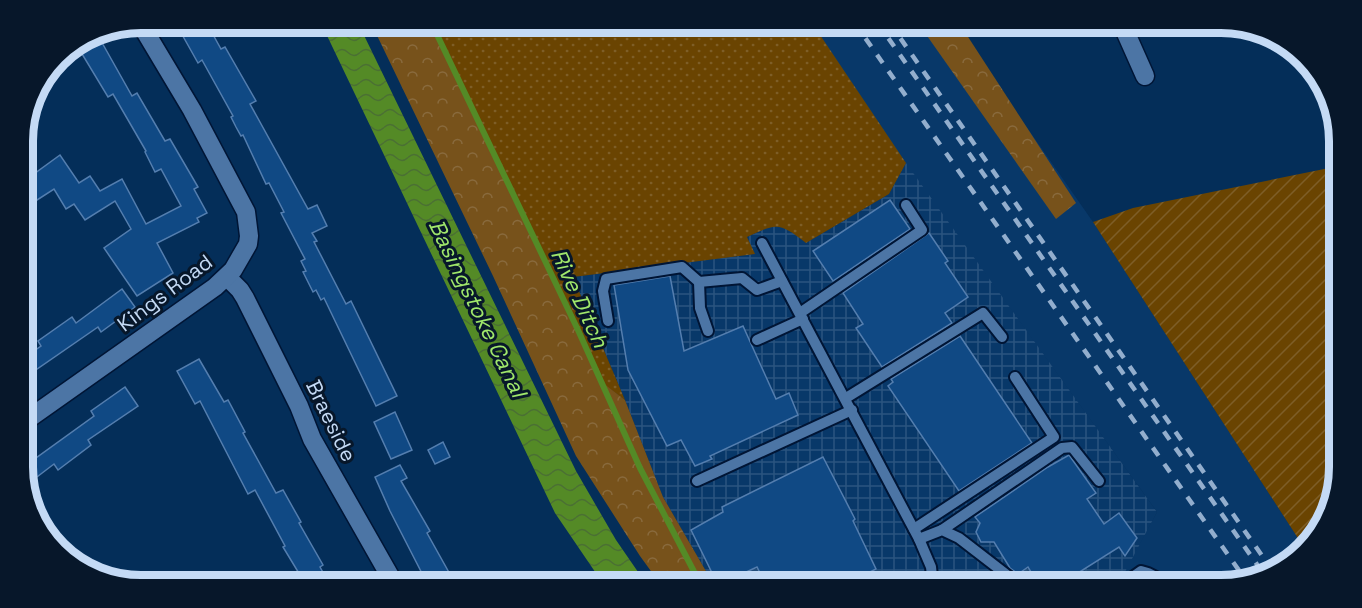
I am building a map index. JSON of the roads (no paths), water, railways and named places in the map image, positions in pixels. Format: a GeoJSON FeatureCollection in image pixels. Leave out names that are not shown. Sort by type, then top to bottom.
{"type":"FeatureCollection","features":[{"type":"Feature","properties":{"kind":"street","name":"Kings Road"},"geometry":{"type":"LineString","coordinates":[[33,416],[227,277],[240,261],[248,244],[246,212],[201,127],[146,33]]}},
{"type":"Feature","properties":{"kind":"street"},"geometry":{"type":"LineString","coordinates":[[1126,33],[1145,76]]}},
{"type":"Feature","properties":{"kind":"street","name":"Braeside"},"geometry":{"type":"LineString","coordinates":[[227,277],[245,298],[299,406],[312,439],[389,575]]}},
{"type":"Feature","properties":{"kind":"lane"},"geometry":{"type":"LineString","coordinates":[[757,340],[802,316],[922,230],[906,206]]}},
{"type":"Feature","properties":{"kind":"lane"},"geometry":{"type":"LineString","coordinates":[[762,243],[917,534],[931,567],[932,575]]}},
{"type":"Feature","properties":{"kind":"lane"},"geometry":{"type":"LineString","coordinates":[[608,321],[603,291],[606,279],[682,267],[699,282],[700,308],[708,331]]}},
{"type":"Feature","properties":{"kind":"lane"},"geometry":{"type":"LineString","coordinates":[[699,282],[742,278],[758,290],[782,280]]}},
{"type":"Feature","properties":{"kind":"lane"},"geometry":{"type":"LineString","coordinates":[[846,398],[983,313],[1002,336]]}},
{"type":"Feature","properties":{"kind":"lane"},"geometry":{"type":"LineString","coordinates":[[917,534],[1054,437],[1015,377]]}},
{"type":"Feature","properties":{"kind":"lane"},"geometry":{"type":"LineString","coordinates":[[697,481],[852,410]]}},
{"type":"Feature","properties":{"kind":"lane"},"geometry":{"type":"LineString","coordinates":[[917,534],[942,530],[1062,448],[1072,447],[1099,481]]}},
{"type":"Feature","properties":{"kind":"lane"},"geometry":{"type":"LineString","coordinates":[[942,530],[959,538],[1007,575]]}},
{"type":"Feature","properties":{"kind":"lane"},"geometry":{"type":"LineString","coordinates":[[1135,575],[1141,571],[1150,575]]}},
{"type":"Feature","properties":{"kind":"water","name":"Basingstoke Canal"},"geometry":{"type":"Polygon","coordinates":[[[326,33],[363,33],[576,471],[616,540],[640,575],[597,575],[555,513],[326,33]]]}},
{"type":"Feature","properties":{"kind":"waterway","name":"Rive Ditch"},"geometry":{"type":"LineString","coordinates":[[436,33],[578,330],[640,468],[696,575]]}},
{"type":"Feature","properties":{"kind":"railway"},"geometry":{"type":"LineString","coordinates":[[862,33],[1241,573]]}},
{"type":"Feature","properties":{"kind":"railway"},"geometry":{"type":"LineString","coordinates":[[885,33],[1259,568]]}},
{"type":"Feature","properties":{"kind":"railway"},"geometry":{"type":"LineString","coordinates":[[897,33],[1268,564]]}}]}
